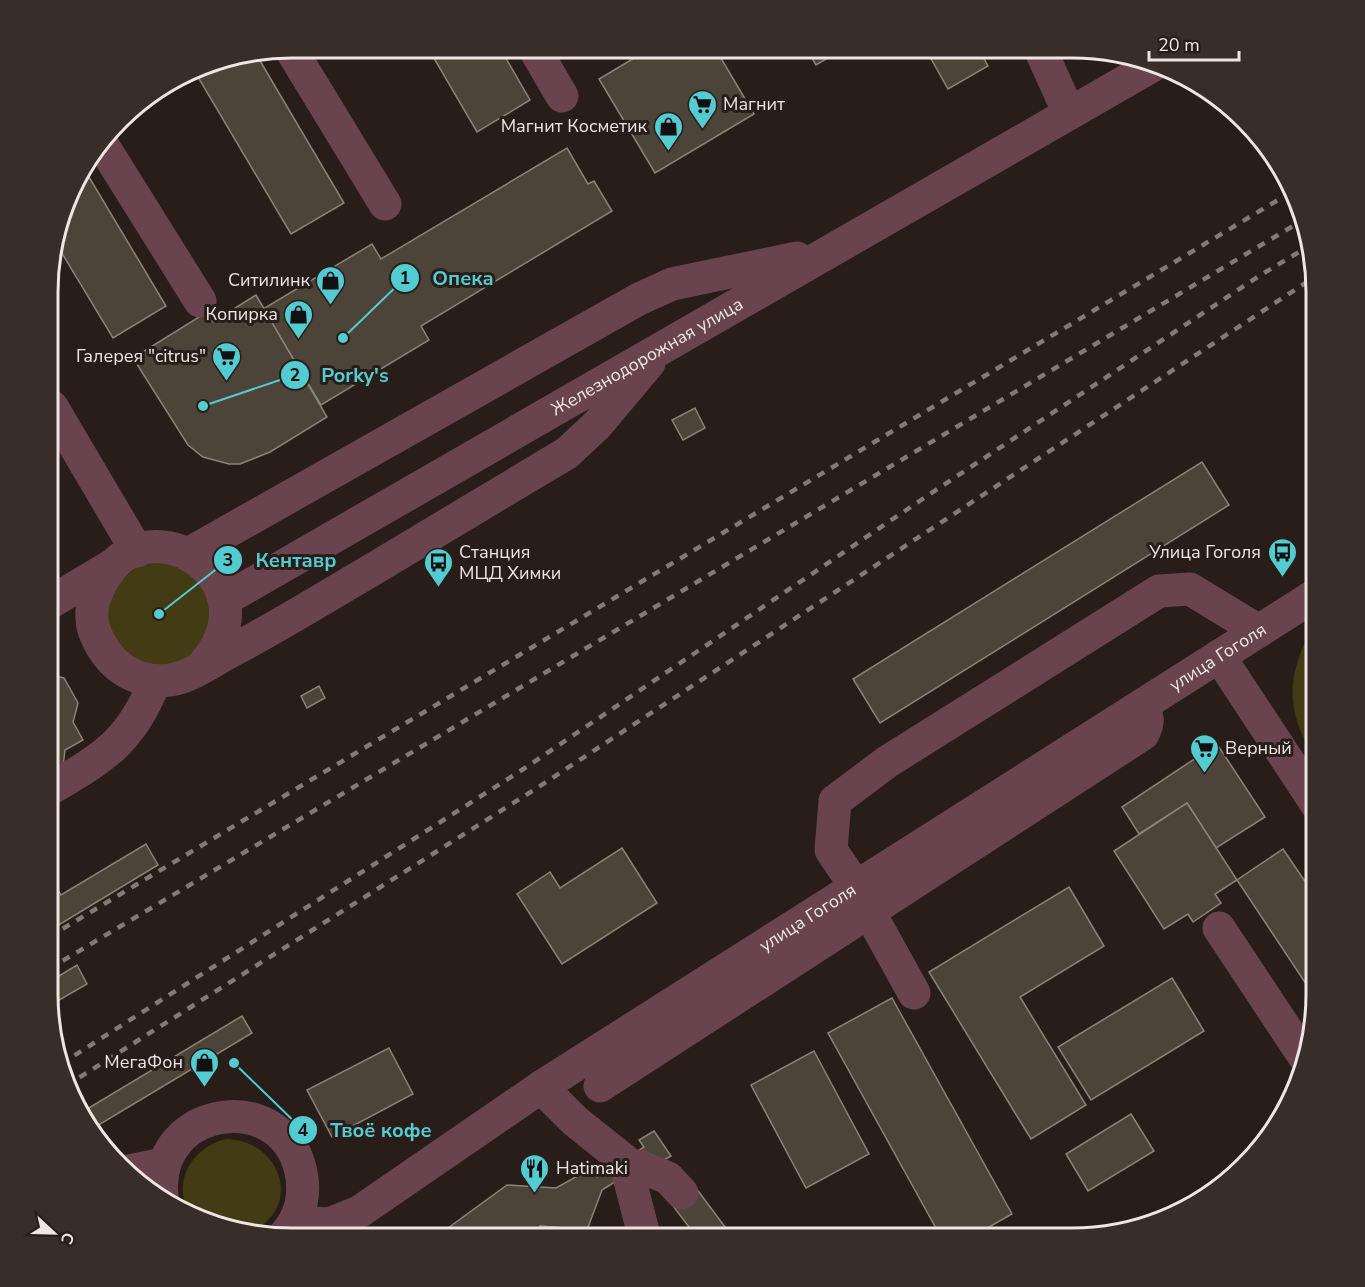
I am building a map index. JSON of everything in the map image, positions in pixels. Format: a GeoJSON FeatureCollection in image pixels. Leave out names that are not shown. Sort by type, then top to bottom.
{"type":"FeatureCollection","features":[{"type":"Feature","properties":{"kind":"street"},"geometry":{"type":"LineString","coordinates":[[296,58],[385,204]]}},
{"type":"Feature","properties":{"kind":"street"},"geometry":{"type":"LineString","coordinates":[[540,58],[562,96]]}},
{"type":"Feature","properties":{"kind":"street"},"geometry":{"type":"LineString","coordinates":[[1044,58],[1069,113]]}},
{"type":"Feature","properties":{"kind":"street","name":"Железнодорожная улица"},"geometry":{"type":"LineString","coordinates":[[224,600],[663,345],[1145,70]]}},
{"type":"Feature","properties":{"kind":"street"},"geometry":{"type":"LineString","coordinates":[[106,151],[200,301]]}},
{"type":"Feature","properties":{"kind":"street"},"geometry":{"type":"LineString","coordinates":[[188,554],[639,299],[672,284],[825,253]]}},
{"type":"Feature","properties":{"kind":"street"},"geometry":{"type":"LineString","coordinates":[[126,558],[100,582],[93,603],[93,626],[101,647],[115,664],[134,676],[155,681],[181,677],[262,635],[567,453],[597,425],[663,345]]}},
{"type":"Feature","properties":{"kind":"street"},"geometry":{"type":"LineString","coordinates":[[58,419],[126,558]]}},
{"type":"Feature","properties":{"kind":"street"},"geometry":{"type":"LineString","coordinates":[[58,598],[126,558],[154,548],[171,548],[188,554],[205,565],[217,581],[224,600],[226,618],[223,635],[215,651],[204,664]]}},
{"type":"Feature","properties":{"kind":"street"},"geometry":{"type":"LineString","coordinates":[[914,993],[862,898],[831,850],[835,801],[897,755],[1159,591],[1190,589],[1259,631]]}},
{"type":"Feature","properties":{"kind":"street","name":"улица Гоголя"},"geometry":{"type":"LineString","coordinates":[[310,1228],[329,1224],[359,1212],[541,1087],[862,898],[1141,706],[1306,601]]}},
{"type":"Feature","properties":{"kind":"street"},"geometry":{"type":"LineString","coordinates":[[1219,656],[1306,788]]}},
{"type":"Feature","properties":{"kind":"street"},"geometry":{"type":"LineString","coordinates":[[58,784],[98,760],[120,743],[144,710],[155,681]]}},
{"type":"Feature","properties":{"kind":"street"},"geometry":{"type":"LineString","coordinates":[[600,1086],[862,898]]}},
{"type":"Feature","properties":{"kind":"street"},"geometry":{"type":"LineString","coordinates":[[1218,928],[1300,1050]]}},
{"type":"Feature","properties":{"kind":"street"},"geometry":{"type":"LineString","coordinates":[[541,1087],[575,1121],[630,1167],[668,1178],[682,1193]]}},
{"type":"Feature","properties":{"kind":"street"},"geometry":{"type":"LineString","coordinates":[[161,1188],[164,1164],[173,1146],[187,1131],[204,1121],[234,1116],[263,1122],[279,1133],[292,1148],[300,1167],[303,1186],[301,1205],[290,1228]]}},
{"type":"Feature","properties":{"kind":"street"},"geometry":{"type":"LineString","coordinates":[[137,1169],[164,1164]]}},
{"type":"Feature","properties":{"kind":"street"},"geometry":{"type":"LineString","coordinates":[[630,1167],[643,1228]]}},
{"type":"Feature","properties":{"kind":"shaded area"},"geometry":{"type":"Polygon","coordinates":[[[161,560],[182,565],[208,590],[212,625],[195,655],[177,666],[135,664],[107,633],[109,591],[141,563],[161,560]]]}},
{"type":"Feature","properties":{"kind":"shaded area"},"geometry":{"type":"Polygon","coordinates":[[[1306,641],[1306,742],[1298,725],[1294,708],[1294,674],[1306,641]]]}},
{"type":"Feature","properties":{"kind":"shaded area"},"geometry":{"type":"Polygon","coordinates":[[[226,1139],[245,1142],[260,1150],[272,1162],[279,1176],[281,1190],[278,1205],[269,1219],[260,1226],[232,1221],[185,1202],[184,1180],[188,1168],[194,1158],[214,1143],[226,1139]]]}},
{"type":"Feature","properties":{"kind":"building"},"geometry":{"type":"Polygon","coordinates":[[[434,58],[506,58],[530,100],[477,132],[434,58]]]}},
{"type":"Feature","properties":{"kind":"building"},"geometry":{"type":"Polygon","coordinates":[[[634,58],[721,58],[754,114],[655,173],[599,79],[634,58]]]}},
{"type":"Feature","properties":{"kind":"building"},"geometry":{"type":"Polygon","coordinates":[[[812,58],[828,58],[816,65],[812,58]]]}},
{"type":"Feature","properties":{"kind":"building"},"geometry":{"type":"Polygon","coordinates":[[[931,58],[984,58],[988,66],[948,89],[931,58]]]}},
{"type":"Feature","properties":{"kind":"building"},"geometry":{"type":"Polygon","coordinates":[[[260,61],[344,203],[291,234],[199,78],[232,66],[260,61]]]}},
{"type":"Feature","properties":{"kind":"building"},"geometry":{"type":"Polygon","coordinates":[[[567,148],[588,184],[594,181],[612,211],[421,326],[429,340],[321,405],[263,309],[372,244],[381,259],[567,148]]]}},
{"type":"Feature","properties":{"kind":"building"},"geometry":{"type":"Polygon","coordinates":[[[89,177],[166,306],[113,338],[62,254],[71,217],[89,177]]]}},
{"type":"Feature","properties":{"kind":"building","name":"Галерея \"citrus\""},"geometry":{"type":"Polygon","coordinates":[[[256,295],[327,417],[270,452],[240,464],[229,464],[203,457],[188,445],[133,358],[207,312],[213,322],[256,295]]]}},
{"type":"Feature","properties":{"kind":"building"},"geometry":{"type":"Polygon","coordinates":[[[695,408],[705,428],[683,440],[672,420],[695,408]]]}},
{"type":"Feature","properties":{"kind":"building"},"geometry":{"type":"Polygon","coordinates":[[[1202,462],[1229,505],[880,723],[853,679],[1202,462]]]}},
{"type":"Feature","properties":{"kind":"building"},"geometry":{"type":"Polygon","coordinates":[[[58,677],[64,678],[78,703],[73,722],[83,740],[65,750],[63,767],[58,770],[58,677]]]}},
{"type":"Feature","properties":{"kind":"building"},"geometry":{"type":"Polygon","coordinates":[[[319,686],[325,698],[307,708],[301,696],[319,686]]]}},
{"type":"Feature","properties":{"kind":"building","name":"Верный"},"geometry":{"type":"Polygon","coordinates":[[[1217,744],[1265,817],[1216,848],[1187,803],[1139,834],[1122,807],[1217,744]]]}},
{"type":"Feature","properties":{"kind":"building"},"geometry":{"type":"Polygon","coordinates":[[[1187,803],[1237,880],[1215,894],[1221,903],[1193,922],[1188,914],[1164,929],[1114,851],[1187,803]]]}},
{"type":"Feature","properties":{"kind":"building"},"geometry":{"type":"Polygon","coordinates":[[[146,844],[158,865],[58,925],[58,890],[61,895],[146,844]]]}},
{"type":"Feature","properties":{"kind":"building"},"geometry":{"type":"Polygon","coordinates":[[[622,848],[657,903],[562,964],[517,894],[550,872],[560,888],[622,848]]]}},
{"type":"Feature","properties":{"kind":"building"},"geometry":{"type":"Polygon","coordinates":[[[1283,849],[1306,883],[1306,984],[1237,880],[1283,849]]]}},
{"type":"Feature","properties":{"kind":"building"},"geometry":{"type":"Polygon","coordinates":[[[1069,887],[1104,946],[1020,997],[1086,1105],[1031,1139],[929,972],[1069,887]]]}},
{"type":"Feature","properties":{"kind":"building"},"geometry":{"type":"Polygon","coordinates":[[[77,965],[87,984],[58,1001],[58,977],[77,965]]]}},
{"type":"Feature","properties":{"kind":"building"},"geometry":{"type":"Polygon","coordinates":[[[1172,978],[1204,1031],[1091,1100],[1058,1047],[1172,978]]]}},
{"type":"Feature","properties":{"kind":"building"},"geometry":{"type":"Polygon","coordinates":[[[892,998],[1012,1214],[987,1228],[936,1228],[828,1033],[892,998]]]}},
{"type":"Feature","properties":{"kind":"building"},"geometry":{"type":"Polygon","coordinates":[[[242,1016],[252,1033],[98,1125],[88,1108],[242,1016]]]}},
{"type":"Feature","properties":{"kind":"building"},"geometry":{"type":"Polygon","coordinates":[[[389,1048],[413,1094],[332,1137],[307,1090],[389,1048]]]}},
{"type":"Feature","properties":{"kind":"building"},"geometry":{"type":"Polygon","coordinates":[[[814,1051],[869,1154],[806,1188],[751,1085],[814,1051]]]}},
{"type":"Feature","properties":{"kind":"building"},"geometry":{"type":"Polygon","coordinates":[[[1131,1114],[1154,1151],[1088,1191],[1066,1154],[1131,1114]]]}},
{"type":"Feature","properties":{"kind":"building"},"geometry":{"type":"Polygon","coordinates":[[[654,1131],[671,1156],[655,1165],[651,1159],[602,1190],[588,1228],[540,1226],[539,1228],[448,1228],[507,1185],[556,1188],[592,1168],[597,1177],[644,1147],[639,1140],[654,1131]]]}},
{"type":"Feature","properties":{"kind":"building"},"geometry":{"type":"Polygon","coordinates":[[[693,1184],[726,1228],[690,1228],[670,1202],[693,1184]]]}},
{"type":"Feature","properties":{"kind":"building"},"geometry":{"type":"Polygon","coordinates":[[[540,1226],[564,1228],[539,1228],[540,1226]]]}},
{"type":"Feature","properties":{"kind":"railway"},"geometry":{"type":"LineString","coordinates":[[58,932],[1285,196]]}},
{"type":"Feature","properties":{"kind":"railway"},"geometry":{"type":"LineString","coordinates":[[58,964],[1296,224]]}},
{"type":"Feature","properties":{"kind":"railway"},"geometry":{"type":"LineString","coordinates":[[68,1060],[525,768],[921,500],[1259,276],[1302,250]]}},
{"type":"Feature","properties":{"kind":"railway"},"geometry":{"type":"LineString","coordinates":[[75,1080],[537,788],[1306,283]]}},
{"type":"Feature","properties":{"kind":"place","name":"Магнит"},"geometry":{"type":"Point","coordinates":[702,130]}},
{"type":"Feature","properties":{"kind":"place","name":"Магнит Косметик"},"geometry":{"type":"Point","coordinates":[668,152]}},
{"type":"Feature","properties":{"kind":"place","name":"Ситилинк"},"geometry":{"type":"Point","coordinates":[331,306]}},
{"type":"Feature","properties":{"kind":"place","name":"Опека"},"geometry":{"type":"Point","coordinates":[343,338]}},
{"type":"Feature","properties":{"kind":"place","name":"Копирка"},"geometry":{"type":"Point","coordinates":[299,340]}},
{"type":"Feature","properties":{"kind":"place","name":"Галерея \"citrus\""},"geometry":{"type":"Point","coordinates":[227,382]}},
{"type":"Feature","properties":{"kind":"place","name":"Porky's"},"geometry":{"type":"Point","coordinates":[203,406]}},
{"type":"Feature","properties":{"kind":"place","name":"Улица Гоголя"},"geometry":{"type":"Point","coordinates":[1282,578]}},
{"type":"Feature","properties":{"kind":"place","name":"Станция МЦД Химки"},"geometry":{"type":"Point","coordinates":[438,588]}},
{"type":"Feature","properties":{"kind":"place","name":"Кентавр"},"geometry":{"type":"Point","coordinates":[159,614]}},
{"type":"Feature","properties":{"kind":"place","name":"Верный"},"geometry":{"type":"Point","coordinates":[1204,774]}},
{"type":"Feature","properties":{"kind":"place","name":"Твоё кофе"},"geometry":{"type":"Point","coordinates":[234,1063]}},
{"type":"Feature","properties":{"kind":"place","name":"МегаФон"},"geometry":{"type":"Point","coordinates":[204,1088]}},
{"type":"Feature","properties":{"kind":"place","name":"Hatimaki"},"geometry":{"type":"Point","coordinates":[535,1194]}}]}
